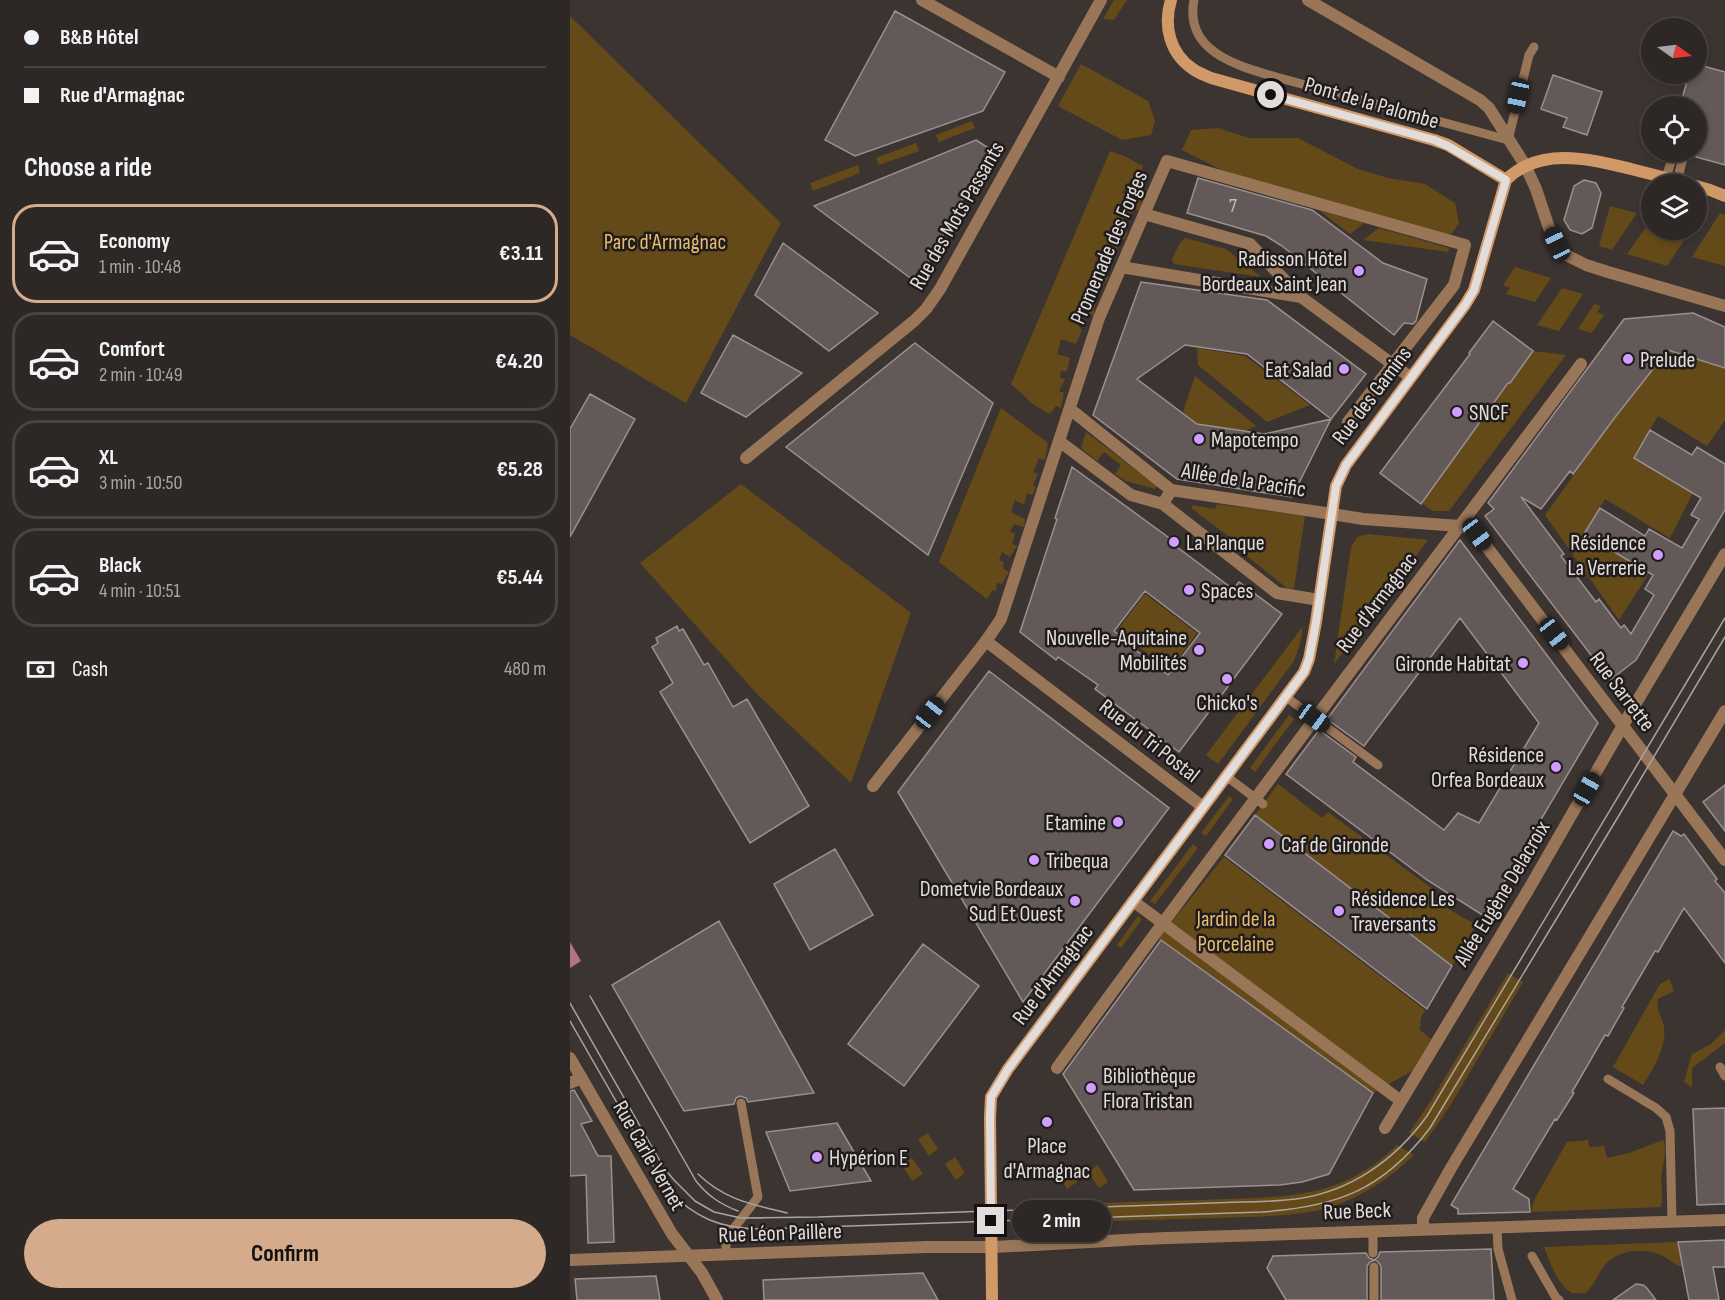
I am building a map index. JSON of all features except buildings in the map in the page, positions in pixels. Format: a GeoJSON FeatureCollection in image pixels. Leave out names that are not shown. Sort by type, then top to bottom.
{"type":"FeatureCollection","features":[{"type":"Feature","properties":{"kind":"main road","name":"Pont de la Palombe"},"geometry":{"type":"LineString","coordinates":[[1171,0],[1167,27],[1175,51],[1194,70],[1211,78],[1434,140],[1506,180]]}},
{"type":"Feature","properties":{"kind":"main road"},"geometry":{"type":"LineString","coordinates":[[1506,180],[1525,165],[1548,159],[1592,160],[1650,174]]}},
{"type":"Feature","properties":{"kind":"main road","name":"Rue des Gamins"},"geometry":{"type":"LineString","coordinates":[[1304,672],[1309,659],[1336,486],[1346,465],[1474,290],[1506,180]]}},
{"type":"Feature","properties":{"kind":"main road"},"geometry":{"type":"LineString","coordinates":[[1707,189],[1725,196]]}},
{"type":"Feature","properties":{"kind":"main road","name":"Rue d'Armagnac"},"geometry":{"type":"LineString","coordinates":[[992,1300],[991,1097],[1004,1074],[1304,672]]}},
{"type":"Feature","properties":{"kind":"street"},"geometry":{"type":"LineString","coordinates":[[922,0],[1059,77]]}},
{"type":"Feature","properties":{"kind":"street","name":"Rue des Mots Passants"},"geometry":{"type":"LineString","coordinates":[[746,458],[926,309],[940,289],[1101,0]]}},
{"type":"Feature","properties":{"kind":"street"},"geometry":{"type":"LineString","coordinates":[[1308,0],[1480,100],[1489,108],[1525,165],[1549,228],[1564,254],[1608,273],[1725,306]]}},
{"type":"Feature","properties":{"kind":"street","name":"Promenade des Forges"},"geometry":{"type":"LineString","coordinates":[[873,786],[986,641],[1000,619],[1099,318],[1167,161],[1465,245],[1454,285],[1392,364]]}},
{"type":"Feature","properties":{"kind":"street"},"geometry":{"type":"LineString","coordinates":[[1144,214],[1250,244],[1301,297],[1410,377]]}},
{"type":"Feature","properties":{"kind":"street"},"geometry":{"type":"LineString","coordinates":[[1121,267],[1301,297]]}},
{"type":"Feature","properties":{"kind":"street"},"geometry":{"type":"LineString","coordinates":[[1348,422],[1392,364]]}},
{"type":"Feature","properties":{"kind":"street","name":"Rue d'Armagnac"},"geometry":{"type":"LineString","coordinates":[[1057,1068],[1162,923],[1260,801],[1314,718],[1581,364]]}},
{"type":"Feature","properties":{"kind":"street","name":"Allée de la Pacific"},"geometry":{"type":"LineString","coordinates":[[1070,409],[1171,490],[1363,519],[1460,526]]}},
{"type":"Feature","properties":{"kind":"street"},"geometry":{"type":"LineString","coordinates":[[1059,441],[1131,495],[1163,504],[1277,593],[1319,600]]}},
{"type":"Feature","properties":{"kind":"street"},"geometry":{"type":"LineString","coordinates":[[1163,504],[1171,490]]}},
{"type":"Feature","properties":{"kind":"street","name":"Rue Sarrette"},"geometry":{"type":"LineString","coordinates":[[1460,526],[1471,529],[1477,534],[1725,860]]}},
{"type":"Feature","properties":{"kind":"street","name":"Allée Eugène Delacroix"},"geometry":{"type":"LineString","coordinates":[[1385,1128],[1527,892],[1725,554]]}},
{"type":"Feature","properties":{"kind":"street","name":"Rue du Tri Postal"},"geometry":{"type":"LineString","coordinates":[[986,641],[1203,807]]}},
{"type":"Feature","properties":{"kind":"street"},"geometry":{"type":"LineString","coordinates":[[1423,1229],[1424,1218],[1451,1168],[1725,711]]}},
{"type":"Feature","properties":{"kind":"street"},"geometry":{"type":"LineString","coordinates":[[1133,901],[1401,1101]]}},
{"type":"Feature","properties":{"kind":"street","name":"Rue Carle Vernet"},"geometry":{"type":"LineString","coordinates":[[570,1058],[576,1081],[672,1234],[702,1273],[717,1300]]}},
{"type":"Feature","properties":{"kind":"street","name":"Rue Beck"},"geometry":{"type":"LineString","coordinates":[[992,1247],[1108,1240],[1725,1220]]}},
{"type":"Feature","properties":{"kind":"street","name":"Rue Léon Paillère"},"geometry":{"type":"LineString","coordinates":[[570,1260],[992,1247]]}},
{"type":"Feature","properties":{"kind":"lane"},"geometry":{"type":"LineString","coordinates":[[1194,0],[1193,22],[1198,35],[1208,48],[1222,58],[1276,77],[1508,140],[1529,55],[1534,47]]}},
{"type":"Feature","properties":{"kind":"lane"},"geometry":{"type":"LineString","coordinates":[[1286,697],[1378,765]]}},
{"type":"Feature","properties":{"kind":"lane"},"geometry":{"type":"LineString","coordinates":[[1226,776],[1260,801]]}},
{"type":"Feature","properties":{"kind":"lane"},"geometry":{"type":"LineString","coordinates":[[1608,1079],[1656,1108],[1666,1117],[1671,1131],[1671,1222]]}},
{"type":"Feature","properties":{"kind":"lane"},"geometry":{"type":"LineString","coordinates":[[726,1254],[726,1241],[731,1232],[758,1197],[741,1103]]}},
{"type":"Feature","properties":{"kind":"lane"},"geometry":{"type":"LineString","coordinates":[[1497,1229],[1498,1249],[1512,1300]]}},
{"type":"Feature","properties":{"kind":"lane"},"geometry":{"type":"LineString","coordinates":[[1373,1231],[1373,1253]]}},
{"type":"Feature","properties":{"kind":"lane"},"geometry":{"type":"LineString","coordinates":[[1532,1256],[1559,1300]]}},
{"type":"Feature","properties":{"kind":"lane"},"geometry":{"type":"LineString","coordinates":[[1374,1267],[1374,1300]]}},
{"type":"Feature","properties":{"kind":"green space"},"geometry":{"type":"Polygon","coordinates":[[[1114,0],[1127,0],[1114,20],[1103,19],[1114,0]]]}},
{"type":"Feature","properties":{"kind":"green space","name":"Parc d'Armagnac"},"geometry":{"type":"Polygon","coordinates":[[[570,16],[781,223],[686,403],[570,335],[570,16]]]}},
{"type":"Feature","properties":{"kind":"green space"},"geometry":{"type":"Polygon","coordinates":[[[1081,64],[1148,101],[1155,121],[1151,135],[1122,140],[1058,106],[1081,64]]]}},
{"type":"Feature","properties":{"kind":"green space"},"geometry":{"type":"Polygon","coordinates":[[[972,121],[975,128],[939,142],[936,135],[972,121]]]}},
{"type":"Feature","properties":{"kind":"green space"},"geometry":{"type":"Polygon","coordinates":[[[1218,128],[1249,138],[1298,138],[1358,169],[1388,178],[1425,184],[1455,203],[1459,223],[1450,236],[1224,171],[1182,150],[1191,130],[1218,128]]]}},
{"type":"Feature","properties":{"kind":"green space"},"geometry":{"type":"Polygon","coordinates":[[[916,143],[919,151],[879,165],[876,158],[916,143]]]}},
{"type":"Feature","properties":{"kind":"green space"},"geometry":{"type":"Polygon","coordinates":[[[1110,151],[1143,166],[1141,173],[1148,176],[1145,185],[1131,180],[1122,193],[1142,197],[1140,211],[1135,209],[1125,221],[1121,230],[1128,233],[1124,240],[1119,240],[1115,256],[1112,255],[1105,264],[1096,260],[1093,271],[1109,277],[1100,290],[1092,285],[1090,294],[1096,302],[1093,316],[1086,313],[1078,326],[1082,330],[1076,344],[1061,339],[1057,354],[1070,358],[1067,371],[1061,371],[1060,378],[1065,379],[1059,391],[1064,393],[1061,408],[1056,406],[1050,414],[1034,405],[1011,384],[1110,151]]]}},
{"type":"Feature","properties":{"kind":"green space"},"geometry":{"type":"Polygon","coordinates":[[[858,165],[860,173],[813,191],[810,183],[858,165]]]}},
{"type":"Feature","properties":{"kind":"green space"},"geometry":{"type":"Polygon","coordinates":[[[1610,206],[1637,213],[1612,250],[1599,246],[1610,206]]]}},
{"type":"Feature","properties":{"kind":"green space"},"geometry":{"type":"Polygon","coordinates":[[[1320,211],[1364,223],[1350,234],[1320,211]]]}},
{"type":"Feature","properties":{"kind":"green space"},"geometry":{"type":"Polygon","coordinates":[[[1720,213],[1725,215],[1725,266],[1692,257],[1703,240],[1707,240],[1707,233],[1720,213]]]}},
{"type":"Feature","properties":{"kind":"green space"},"geometry":{"type":"Polygon","coordinates":[[[1379,228],[1449,248],[1448,252],[1363,240],[1379,228]]]}},
{"type":"Feature","properties":{"kind":"green space"},"geometry":{"type":"Polygon","coordinates":[[[1641,234],[1641,240],[1684,240],[1667,266],[1627,254],[1641,234]]]}},
{"type":"Feature","properties":{"kind":"green space"},"geometry":{"type":"Polygon","coordinates":[[[1185,238],[1226,249],[1261,277],[1174,264],[1172,259],[1185,238]]]}},
{"type":"Feature","properties":{"kind":"green space"},"geometry":{"type":"Polygon","coordinates":[[[1515,267],[1551,278],[1535,302],[1506,294],[1510,288],[1503,285],[1515,267]]]}},
{"type":"Feature","properties":{"kind":"green space"},"geometry":{"type":"Polygon","coordinates":[[[1562,288],[1583,294],[1559,331],[1537,325],[1562,288]]]}},
{"type":"Feature","properties":{"kind":"green space"},"geometry":{"type":"Polygon","coordinates":[[[1594,304],[1601,306],[1597,312],[1604,315],[1592,333],[1578,329],[1594,304]]]}},
{"type":"Feature","properties":{"kind":"green space"},"geometry":{"type":"Polygon","coordinates":[[[1197,348],[1245,356],[1310,405],[1267,422],[1198,365],[1197,348]]]}},
{"type":"Feature","properties":{"kind":"green space"},"geometry":{"type":"Polygon","coordinates":[[[1668,350],[1725,368],[1725,420],[1707,446],[1658,416],[1634,457],[1693,493],[1670,538],[1605,499],[1584,534],[1649,573],[1619,620],[1545,515],[1623,407],[1668,350]]]}},
{"type":"Feature","properties":{"kind":"green space"},"geometry":{"type":"Polygon","coordinates":[[[1533,351],[1566,355],[1449,511],[1433,511],[1421,503],[1533,351]]]}},
{"type":"Feature","properties":{"kind":"green space"},"geometry":{"type":"Polygon","coordinates":[[[1195,376],[1256,426],[1245,431],[1197,424],[1183,412],[1195,376]]]}},
{"type":"Feature","properties":{"kind":"green space"},"geometry":{"type":"Polygon","coordinates":[[[1001,408],[1048,443],[1045,460],[1039,458],[1033,472],[1038,474],[1032,495],[1027,493],[1024,505],[1015,500],[1011,512],[1025,519],[1024,527],[1014,524],[1010,532],[1015,533],[1012,544],[1017,546],[1010,557],[1002,552],[999,560],[1004,563],[1003,568],[1009,572],[1002,584],[997,583],[996,591],[993,590],[987,599],[939,562],[1001,408]]]}},
{"type":"Feature","properties":{"kind":"green space"},"geometry":{"type":"Polygon","coordinates":[[[1086,432],[1157,486],[1155,489],[1126,481],[1115,474],[1121,465],[1104,452],[1097,461],[1081,448],[1086,432]]]}},
{"type":"Feature","properties":{"kind":"green space"},"geometry":{"type":"Polygon","coordinates":[[[741,484],[911,613],[851,783],[758,695],[640,563],[741,484]]]}},
{"type":"Feature","properties":{"kind":"green space"},"geometry":{"type":"Polygon","coordinates":[[[1217,504],[1305,516],[1294,589],[1287,588],[1247,556],[1249,552],[1191,508],[1193,505],[1215,509],[1217,504]]]}},
{"type":"Feature","properties":{"kind":"green space"},"geometry":{"type":"Polygon","coordinates":[[[1368,534],[1428,540],[1334,664],[1351,547],[1357,537],[1368,534]]]}},
{"type":"Feature","properties":{"kind":"green space"},"geometry":{"type":"Polygon","coordinates":[[[1145,594],[1197,633],[1170,670],[1117,631],[1145,594]]]}},
{"type":"Feature","properties":{"kind":"green space"},"geometry":{"type":"Polygon","coordinates":[[[1303,626],[1294,661],[1218,764],[1206,755],[1303,626]]]}},
{"type":"Feature","properties":{"kind":"green space"},"geometry":{"type":"Polygon","coordinates":[[[1289,715],[1294,719],[1255,772],[1250,768],[1289,715]]]}},
{"type":"Feature","properties":{"kind":"green space"},"geometry":{"type":"Polygon","coordinates":[[[1278,784],[1322,818],[1328,812],[1434,890],[1430,898],[1476,925],[1452,966],[1255,815],[1278,784]]]}},
{"type":"Feature","properties":{"kind":"green space"},"geometry":{"type":"Polygon","coordinates":[[[1229,796],[1233,799],[1206,836],[1201,833],[1229,796]]]}},
{"type":"Feature","properties":{"kind":"green space"},"geometry":{"type":"Polygon","coordinates":[[[1193,844],[1198,848],[1155,904],[1150,901],[1193,844]]]}},
{"type":"Feature","properties":{"kind":"green space","name":"Jardin de la Porcelaine"},"geometry":{"type":"Polygon","coordinates":[[[1224,857],[1425,1010],[1421,1018],[1420,1030],[1431,1039],[1412,1071],[1373,1093],[1158,939],[1224,857]]]}},
{"type":"Feature","properties":{"kind":"green space"},"geometry":{"type":"Polygon","coordinates":[[[1138,916],[1142,919],[1121,948],[1117,945],[1138,916]]]}},
{"type":"Feature","properties":{"kind":"green space"},"geometry":{"type":"Polygon","coordinates":[[[1508,973],[1523,982],[1450,1106],[1425,1142],[1409,1133],[1508,973]]]}},
{"type":"Feature","properties":{"kind":"green space"},"geometry":{"type":"Polygon","coordinates":[[[1669,979],[1674,991],[1658,999],[1658,1011],[1664,1027],[1663,1042],[1643,1085],[1613,1067],[1660,984],[1669,979]]]}},
{"type":"Feature","properties":{"kind":"green space"},"geometry":{"type":"Polygon","coordinates":[[[1725,1030],[1725,1043],[1692,1068],[1692,1087],[1684,1082],[1692,1054],[1711,1044],[1725,1030]]]}},
{"type":"Feature","properties":{"kind":"green space"},"geometry":{"type":"Polygon","coordinates":[[[928,1133],[938,1149],[929,1156],[918,1139],[928,1133]]]}},
{"type":"Feature","properties":{"kind":"green space"},"geometry":{"type":"Polygon","coordinates":[[[1588,1140],[1589,1147],[1604,1146],[1607,1158],[1629,1153],[1663,1140],[1665,1152],[1661,1207],[1531,1212],[1534,1200],[1567,1142],[1588,1140]]]}},
{"type":"Feature","properties":{"kind":"green space"},"geometry":{"type":"Polygon","coordinates":[[[1397,1145],[1414,1155],[1387,1178],[1367,1191],[1345,1202],[1320,1210],[1290,1215],[1038,1223],[1037,1205],[1256,1198],[1310,1192],[1346,1181],[1378,1161],[1397,1145]]]}},
{"type":"Feature","properties":{"kind":"green space"},"geometry":{"type":"Polygon","coordinates":[[[955,1157],[965,1173],[956,1180],[945,1164],[955,1157]]]}},
{"type":"Feature","properties":{"kind":"green space"},"geometry":{"type":"Polygon","coordinates":[[[912,1158],[923,1174],[912,1181],[902,1165],[912,1158]]]}},
{"type":"Feature","properties":{"kind":"green space"},"geometry":{"type":"Polygon","coordinates":[[[1098,1165],[1108,1182],[1099,1188],[1088,1172],[1098,1165]]]}},
{"type":"Feature","properties":{"kind":"green space"},"geometry":{"type":"Polygon","coordinates":[[[1067,1166],[1077,1182],[1067,1189],[1057,1172],[1067,1166]]]}},
{"type":"Feature","properties":{"kind":"green space"},"geometry":{"type":"Polygon","coordinates":[[[1678,1242],[1683,1267],[1662,1255],[1651,1252],[1627,1252],[1607,1263],[1586,1293],[1572,1293],[1562,1285],[1544,1247],[1678,1242]]]}},
{"type":"Feature","properties":{"kind":"shaded area"},"geometry":{"type":"Polygon","coordinates":[[[570,942],[581,961],[570,968],[570,942]]]}},
{"type":"Feature","properties":{"kind":"tram line"},"geometry":{"type":"LineString","coordinates":[[570,1003],[664,1168],[695,1201],[714,1212],[741,1218],[818,1217],[1261,1202],[1296,1199],[1335,1189],[1353,1181],[1386,1160],[1401,1147],[1427,1116],[1725,618]]}},
{"type":"Feature","properties":{"kind":"tram line"},"geometry":{"type":"LineString","coordinates":[[570,1021],[666,1188],[698,1214],[733,1227],[762,1229],[1261,1212],[1335,1200],[1376,1181],[1394,1167],[1430,1128],[1725,637]]}},
{"type":"Feature","properties":{"kind":"tram line"},"geometry":{"type":"LineString","coordinates":[[590,996],[696,1181],[715,1199],[738,1211]]}},
{"type":"Feature","properties":{"kind":"tram line"},"geometry":{"type":"LineString","coordinates":[[698,1174],[718,1190],[729,1195],[750,1204],[787,1213]]}},
{"type":"Feature","properties":{"kind":"place","name":"Radisson Hôtel Bordeaux Saint Jean"},"geometry":{"type":"Point","coordinates":[1359,271]}},
{"type":"Feature","properties":{"kind":"place","name":"Prelude"},"geometry":{"type":"Point","coordinates":[1628,359]}},
{"type":"Feature","properties":{"kind":"place","name":"Eat Salad"},"geometry":{"type":"Point","coordinates":[1344,369]}},
{"type":"Feature","properties":{"kind":"place","name":"SNCF"},"geometry":{"type":"Point","coordinates":[1457,412]}},
{"type":"Feature","properties":{"kind":"place","name":"Mapotempo"},"geometry":{"type":"Point","coordinates":[1199,439]}},
{"type":"Feature","properties":{"kind":"place","name":"La Planque"},"geometry":{"type":"Point","coordinates":[1174,542]}},
{"type":"Feature","properties":{"kind":"place","name":"Résidence La Verrerie"},"geometry":{"type":"Point","coordinates":[1658,555]}},
{"type":"Feature","properties":{"kind":"place","name":"Spaces"},"geometry":{"type":"Point","coordinates":[1189,590]}},
{"type":"Feature","properties":{"kind":"place","name":"Nouvelle-Aquitaine Mobilités"},"geometry":{"type":"Point","coordinates":[1199,650]}},
{"type":"Feature","properties":{"kind":"place","name":"Gironde Habitat"},"geometry":{"type":"Point","coordinates":[1523,663]}},
{"type":"Feature","properties":{"kind":"place","name":"Chicko's"},"geometry":{"type":"Point","coordinates":[1227,679]}},
{"type":"Feature","properties":{"kind":"place","name":"Résidence Orfea Bordeaux"},"geometry":{"type":"Point","coordinates":[1556,767]}},
{"type":"Feature","properties":{"kind":"place","name":"Etamine"},"geometry":{"type":"Point","coordinates":[1118,822]}},
{"type":"Feature","properties":{"kind":"place","name":"Caf de Gironde"},"geometry":{"type":"Point","coordinates":[1269,844]}},
{"type":"Feature","properties":{"kind":"place","name":"Tribequa"},"geometry":{"type":"Point","coordinates":[1034,860]}},
{"type":"Feature","properties":{"kind":"place","name":"Dometvie Bordeaux Sud Et Ouest"},"geometry":{"type":"Point","coordinates":[1075,901]}},
{"type":"Feature","properties":{"kind":"place","name":"Résidence Les Traversants"},"geometry":{"type":"Point","coordinates":[1339,911]}},
{"type":"Feature","properties":{"kind":"place","name":"Bibliothèque Flora Tristan"},"geometry":{"type":"Point","coordinates":[1091,1088]}},
{"type":"Feature","properties":{"kind":"place","name":"Place d'Armagnac"},"geometry":{"type":"Point","coordinates":[1047,1122]}},
{"type":"Feature","properties":{"kind":"place","name":"Hypérion E"},"geometry":{"type":"Point","coordinates":[817,1157]}},
{"type":"Feature","properties":{"kind":"route"},"geometry":{"type":"LineString","coordinates":[[991,1221],[991,1097],[1008,1069],[1304,672],[1309,659],[1316,622],[1336,486],[1346,465],[1474,290],[1506,180],[1434,140],[1271,95]]}}]}
